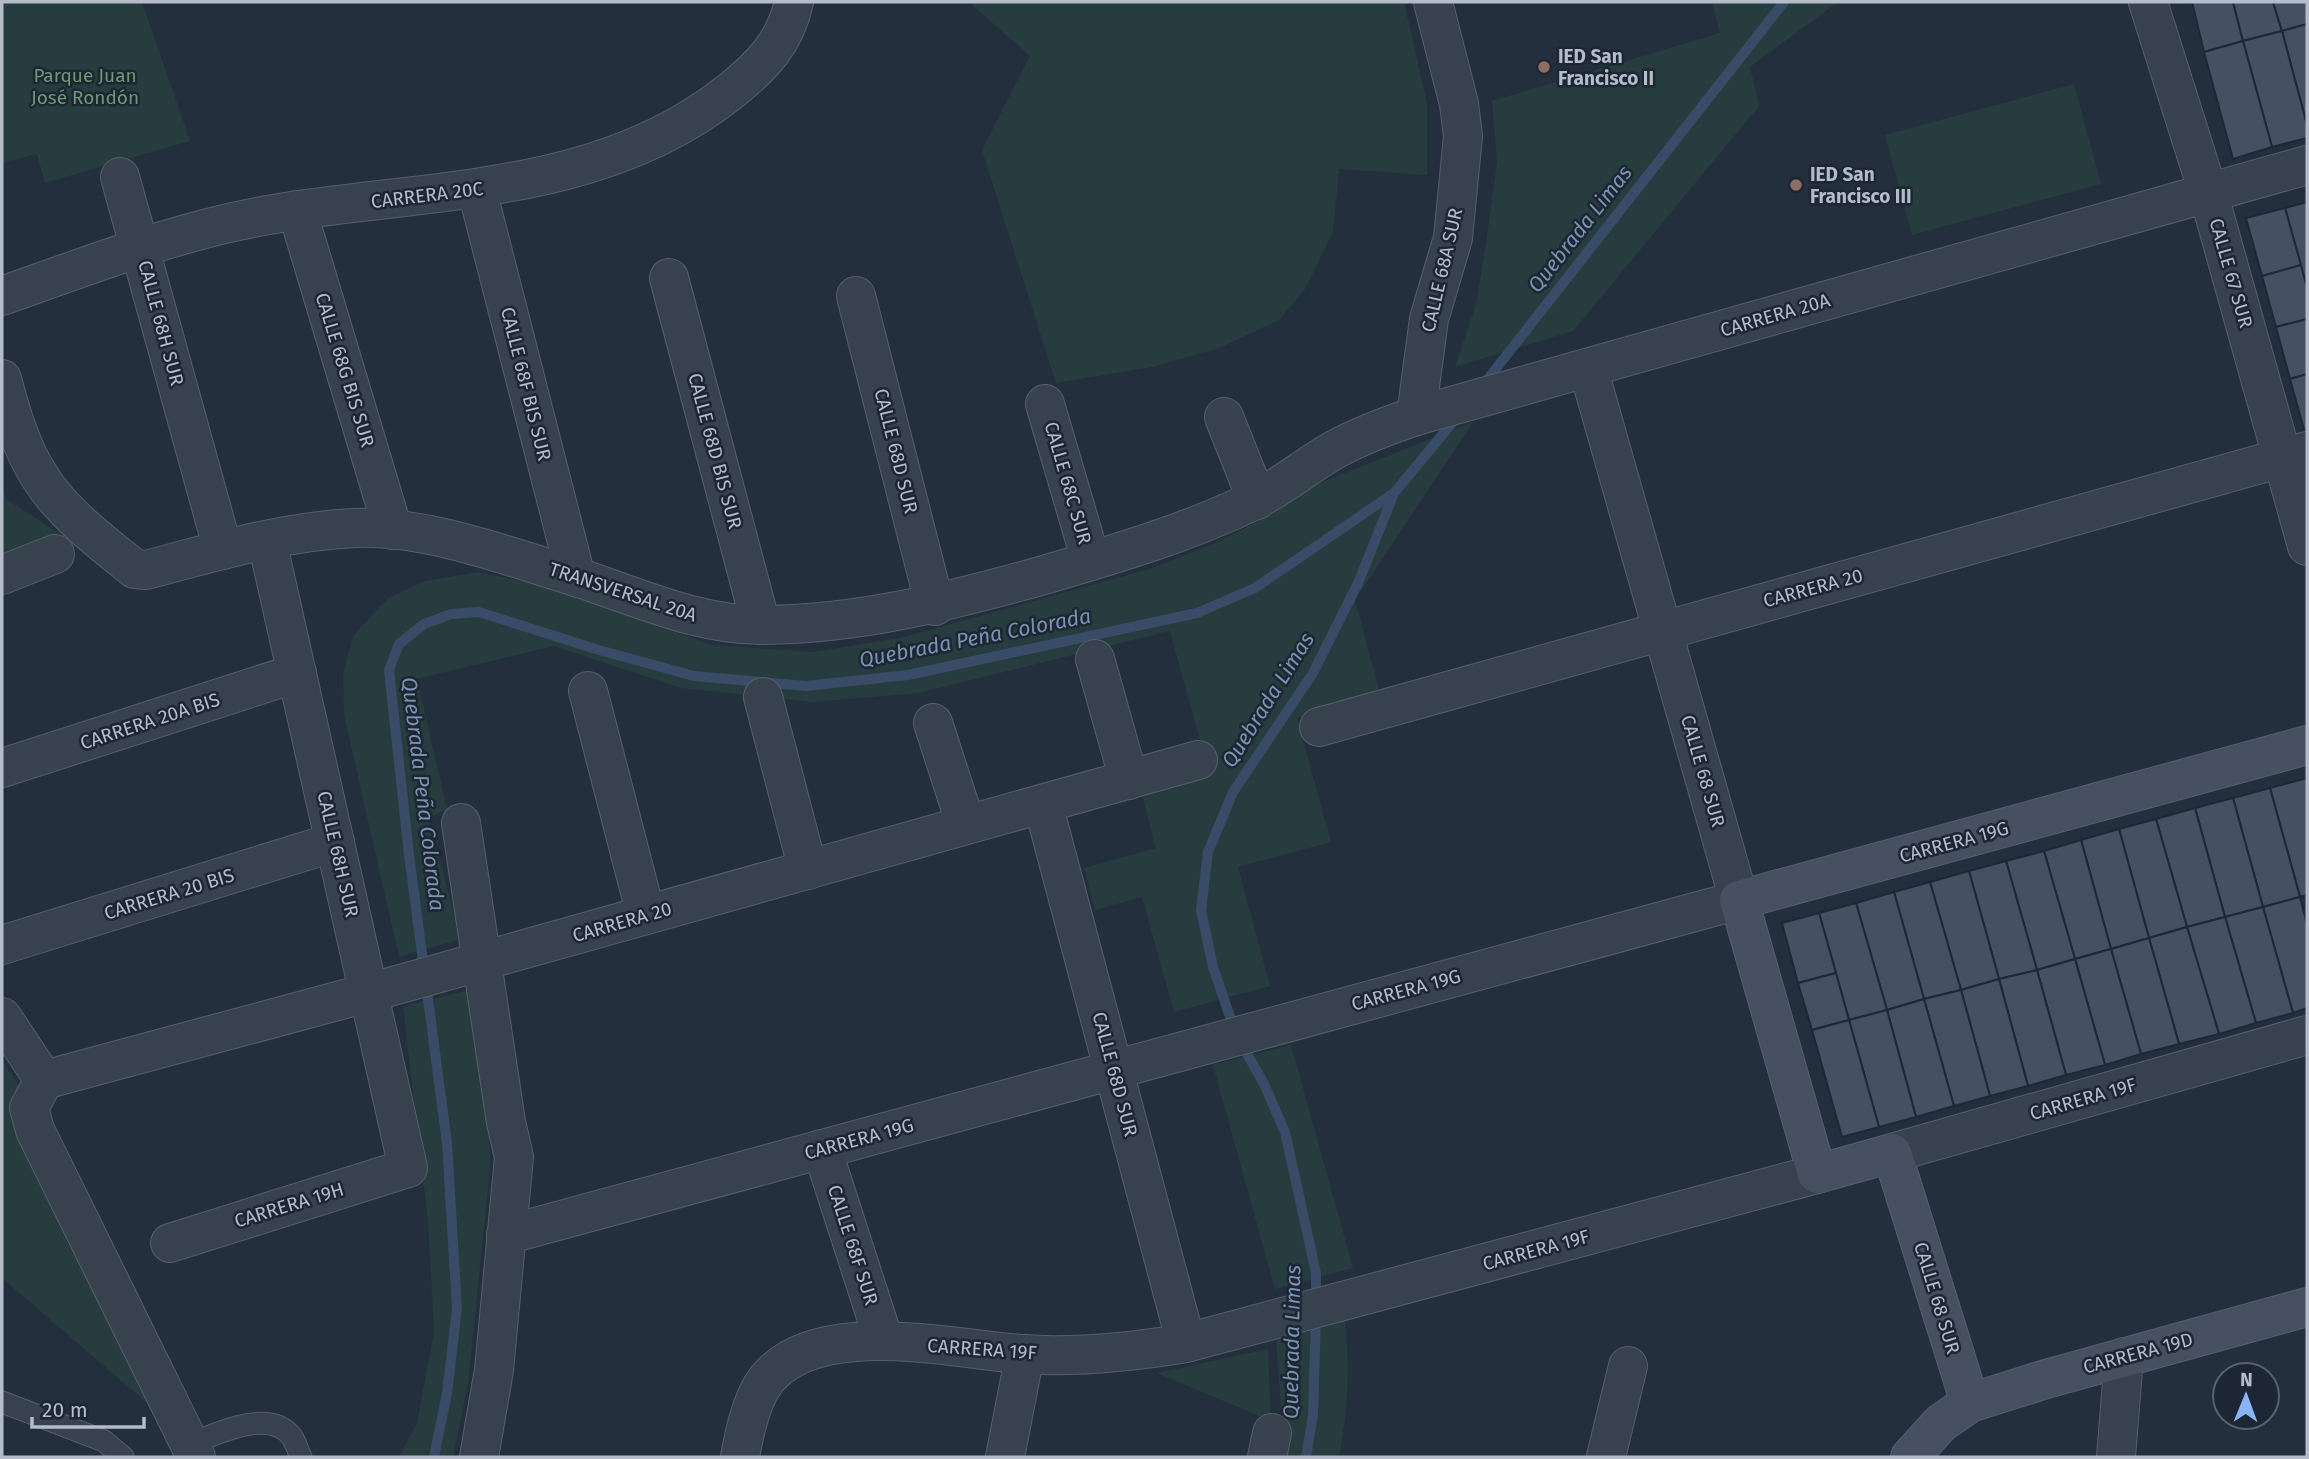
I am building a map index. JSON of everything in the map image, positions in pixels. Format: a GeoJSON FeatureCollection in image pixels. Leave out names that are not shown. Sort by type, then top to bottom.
{"type":"FeatureCollection","features":[{"type":"Feature","properties":{"kind":"street","name":"CARRERA 20C"},"geometry":{"type":"LineString","coordinates":[[2,296],[140,247],[232,222],[298,210],[477,190],[551,176],[593,163],[708,110],[772,54],[784,34],[794,2]]}},
{"type":"Feature","properties":{"kind":"street","name":"CALLE 68A SUR"},"geometry":{"type":"LineString","coordinates":[[1432,412],[1429,319],[1453,238],[1463,136],[1451,71],[1433,2]]}},
{"type":"Feature","properties":{"kind":"street","name":"CALLE 67 SUR"},"geometry":{"type":"LineString","coordinates":[[2147,2],[2295,455],[2307,546]]}},
{"type":"Feature","properties":{"kind":"street","name":"CARRERA 20A"},"geometry":{"type":"LineString","coordinates":[[1257,499],[1336,450],[1432,412],[2307,164]]}},
{"type":"Feature","properties":{"kind":"street","name":"CALLE 68H SUR"},"geometry":{"type":"LineString","coordinates":[[120,177],[223,550]]}},
{"type":"Feature","properties":{"kind":"street","name":"CALLE 68F BIS SUR"},"geometry":{"type":"LineString","coordinates":[[477,190],[576,577]]}},
{"type":"Feature","properties":{"kind":"street","name":"CALLE 68G BIS SUR"},"geometry":{"type":"LineString","coordinates":[[298,210],[393,530]]}},
{"type":"Feature","properties":{"kind":"street","name":"CALLE 68D BIS SUR"},"geometry":{"type":"LineString","coordinates":[[669,278],[761,625]]}},
{"type":"Feature","properties":{"kind":"street","name":"CALLE 68D SUR"},"geometry":{"type":"LineString","coordinates":[[856,296],[935,606]]}},
{"type":"Feature","properties":{"kind":"street","name":"CALLE 68 SUR"},"geometry":{"type":"LineString","coordinates":[[1588,368],[1817,1174]]}},
{"type":"Feature","properties":{"kind":"street","name":"TRANSVERSAL 20A"},"geometry":{"type":"LineString","coordinates":[[2,379],[24,453],[54,499],[84,528],[135,569],[146,570],[268,541],[357,528],[393,530],[455,542],[576,577],[679,612],[722,622],[761,625],[877,616],[935,606],[1174,536],[1257,499]]}},
{"type":"Feature","properties":{"kind":"street","name":"CALLE 68C SUR"},"geometry":{"type":"LineString","coordinates":[[1045,404],[1091,561]]}},
{"type":"Feature","properties":{"kind":"street"},"geometry":{"type":"LineString","coordinates":[[1224,417],[1257,499]]}},
{"type":"Feature","properties":{"kind":"street","name":"CARRERA 20"},"geometry":{"type":"LineString","coordinates":[[1319,726],[2295,455]]}},
{"type":"Feature","properties":{"kind":"street","name":"CALLE 68H SUR"},"geometry":{"type":"LineString","coordinates":[[268,541],[335,842],[386,988],[408,1168]]}},
{"type":"Feature","properties":{"kind":"street"},"geometry":{"type":"LineString","coordinates":[[2,575],[55,554]]}},
{"type":"Feature","properties":{"kind":"street"},"geometry":{"type":"LineString","coordinates":[[1096,659],[1129,780]]}},
{"type":"Feature","properties":{"kind":"street","name":"CARRERA 20A BIS"},"geometry":{"type":"LineString","coordinates":[[2,768],[297,673]]}},
{"type":"Feature","properties":{"kind":"street"},"geometry":{"type":"LineString","coordinates":[[588,691],[646,915]]}},
{"type":"Feature","properties":{"kind":"street"},"geometry":{"type":"LineString","coordinates":[[763,697],[808,870]]}},
{"type":"Feature","properties":{"kind":"street"},"geometry":{"type":"LineString","coordinates":[[933,723],[966,825]]}},
{"type":"Feature","properties":{"kind":"street","name":"CARRERA 19G"},"geometry":{"type":"LineString","coordinates":[[506,1235],[2307,745]]}},
{"type":"Feature","properties":{"kind":"street","name":"CARRERA 20"},"geometry":{"type":"LineString","coordinates":[[44,1080],[386,988],[1198,760]]}},
{"type":"Feature","properties":{"kind":"street","name":"CALLE 68D SUR"},"geometry":{"type":"LineString","coordinates":[[1043,804],[1186,1343]]}},
{"type":"Feature","properties":{"kind":"street"},"geometry":{"type":"LineString","coordinates":[[461,823],[467,965],[514,1157],[494,1370],[479,1457]]}},
{"type":"Feature","properties":{"kind":"street","name":"CARRERA 20 BIS"},"geometry":{"type":"LineString","coordinates":[[2,945],[335,842]]}},
{"type":"Feature","properties":{"kind":"street"},"geometry":{"type":"LineString","coordinates":[[2,1017],[44,1080],[29,1108],[35,1130],[193,1451]]}},
{"type":"Feature","properties":{"kind":"street","name":"CARRERA 19F"},"geometry":{"type":"LineString","coordinates":[[740,1457],[752,1409],[762,1385],[782,1365],[807,1351],[843,1343],[884,1341],[1024,1354],[1127,1351],[1186,1343],[1817,1174],[2307,1035]]}},
{"type":"Feature","properties":{"kind":"street","name":"CALLE 68F SUR"},"geometry":{"type":"LineString","coordinates":[[822,1149],[884,1341]]}},
{"type":"Feature","properties":{"kind":"street","name":"CALLE 68 SUR"},"geometry":{"type":"LineString","coordinates":[[1892,1153],[1970,1403]]}},
{"type":"Feature","properties":{"kind":"street","name":"CARRERA 19H"},"geometry":{"type":"LineString","coordinates":[[170,1243],[408,1168]]}},
{"type":"Feature","properties":{"kind":"street","name":"CARRERA 19D"},"geometry":{"type":"LineString","coordinates":[[1910,1457],[1941,1423],[1970,1403],[2307,1307]]}},
{"type":"Feature","properties":{"kind":"street"},"geometry":{"type":"LineString","coordinates":[[1005,1457],[1024,1354]]}},
{"type":"Feature","properties":{"kind":"street"},"geometry":{"type":"LineString","coordinates":[[2116,1457],[2124,1357]]}},
{"type":"Feature","properties":{"kind":"street"},"geometry":{"type":"LineString","coordinates":[[1606,1457],[1628,1366]]}},
{"type":"Feature","properties":{"kind":"lane"},"geometry":{"type":"LineString","coordinates":[[2,1402],[104,1441],[123,1457]]}},
{"type":"Feature","properties":{"kind":"lane"},"geometry":{"type":"LineString","coordinates":[[193,1451],[255,1423],[276,1426],[292,1436],[301,1457]]}},
{"type":"Feature","properties":{"kind":"green space","name":"Parque Juan José Rondón"},"geometry":{"type":"Polygon","coordinates":[[[2,2],[142,2],[190,141],[45,183],[37,154],[2,163],[2,2]]]}},
{"type":"Feature","properties":{"kind":"green space"},"geometry":{"type":"Polygon","coordinates":[[[969,2],[1404,2],[1427,103],[1427,175],[1339,169],[1333,232],[1305,289],[1279,320],[1217,349],[1152,367],[1056,383],[982,150],[1030,56],[969,2]]]}},
{"type":"Feature","properties":{"kind":"green space"},"geometry":{"type":"Polygon","coordinates":[[[1712,2],[1838,2],[1750,67],[1759,106],[1573,331],[1455,367],[1477,301],[1488,229],[1497,162],[1492,101],[1720,33],[1712,2]]]}},
{"type":"Feature","properties":{"kind":"green space"},"geometry":{"type":"Polygon","coordinates":[[[2074,84],[2101,184],[1912,235],[1885,135],[2074,84]]]}},
{"type":"Feature","properties":{"kind":"green space"},"geometry":{"type":"Polygon","coordinates":[[[1473,422],[1355,600],[1380,694],[1297,718],[1331,842],[1238,867],[1270,986],[1174,1012],[1142,897],[1095,910],[1084,868],[1156,848],[1141,791],[1209,773],[1170,631],[918,693],[813,702],[681,688],[554,646],[417,679],[447,809],[428,819],[461,939],[399,957],[344,715],[343,674],[353,636],[388,598],[425,581],[478,572],[537,584],[712,645],[813,652],[904,637],[1153,568],[1218,542],[1270,515],[1317,484],[1473,422]]]}},
{"type":"Feature","properties":{"kind":"green space"},"geometry":{"type":"Polygon","coordinates":[[[2,486],[6,499],[65,537],[2,559],[2,486]]]}},
{"type":"Feature","properties":{"kind":"green space"},"geometry":{"type":"Polygon","coordinates":[[[474,989],[491,1160],[468,1384],[453,1457],[399,1457],[417,1423],[434,1332],[428,1221],[403,1006],[474,989]]]}},
{"type":"Feature","properties":{"kind":"green space"},"geometry":{"type":"Polygon","coordinates":[[[1291,1045],[1353,1268],[1275,1289],[1213,1065],[1291,1045]]]}},
{"type":"Feature","properties":{"kind":"green space"},"geometry":{"type":"Polygon","coordinates":[[[2,1059],[21,1090],[183,1434],[2,1278],[2,1059]]]}},
{"type":"Feature","properties":{"kind":"green space"},"geometry":{"type":"Polygon","coordinates":[[[1345,1320],[1347,1389],[1339,1457],[1278,1457],[1283,1436],[1276,1340],[1345,1320]]]}},
{"type":"Feature","properties":{"kind":"green space"},"geometry":{"type":"Polygon","coordinates":[[[1268,1349],[1271,1421],[1157,1373],[1268,1349]]]}},
{"type":"Feature","properties":{"kind":"building"},"geometry":{"type":"Polygon","coordinates":[[[2192,2],[2233,2],[2243,41],[2204,52],[2192,2]]]}},
{"type":"Feature","properties":{"kind":"building"},"geometry":{"type":"Polygon","coordinates":[[[2233,2],[2273,2],[2282,31],[2243,41],[2233,2]]]}},
{"type":"Feature","properties":{"kind":"building"},"geometry":{"type":"Polygon","coordinates":[[[2273,2],[2307,2],[2307,24],[2282,31],[2273,2]]]}},
{"type":"Feature","properties":{"kind":"building"},"geometry":{"type":"Polygon","coordinates":[[[2307,24],[2307,125],[2282,31],[2307,24]]]}},
{"type":"Feature","properties":{"kind":"building"},"geometry":{"type":"Polygon","coordinates":[[[2282,31],[2307,125],[2307,138],[2272,147],[2243,41],[2282,31]]]}},
{"type":"Feature","properties":{"kind":"building"},"geometry":{"type":"Polygon","coordinates":[[[2243,41],[2272,147],[2233,159],[2204,52],[2243,41]]]}},
{"type":"Feature","properties":{"kind":"building"},"geometry":{"type":"Polygon","coordinates":[[[2307,202],[2307,288],[2285,208],[2307,202]]]}},
{"type":"Feature","properties":{"kind":"building"},"geometry":{"type":"Polygon","coordinates":[[[2285,208],[2301,265],[2262,276],[2246,218],[2285,208]]]}},
{"type":"Feature","properties":{"kind":"building"},"geometry":{"type":"Polygon","coordinates":[[[2301,265],[2307,288],[2307,319],[2276,327],[2262,276],[2301,265]]]}},
{"type":"Feature","properties":{"kind":"building"},"geometry":{"type":"Polygon","coordinates":[[[2307,319],[2307,374],[2290,379],[2276,327],[2307,319]]]}},
{"type":"Feature","properties":{"kind":"building"},"geometry":{"type":"Polygon","coordinates":[[[2307,374],[2307,432],[2305,433],[2290,379],[2307,374]]]}},
{"type":"Feature","properties":{"kind":"building"},"geometry":{"type":"Polygon","coordinates":[[[2307,778],[2307,895],[2300,897],[2270,788],[2307,778]]]}},
{"type":"Feature","properties":{"kind":"building"},"geometry":{"type":"Polygon","coordinates":[[[2270,788],[2300,897],[2263,907],[2233,798],[2270,788]]]}},
{"type":"Feature","properties":{"kind":"building"},"geometry":{"type":"Polygon","coordinates":[[[2233,798],[2263,907],[2225,917],[2195,808],[2233,798]]]}},
{"type":"Feature","properties":{"kind":"building"},"geometry":{"type":"Polygon","coordinates":[[[2195,808],[2225,917],[2187,927],[2156,819],[2195,808]]]}},
{"type":"Feature","properties":{"kind":"building"},"geometry":{"type":"Polygon","coordinates":[[[2156,819],[2187,927],[2149,938],[2119,829],[2156,819]]]}},
{"type":"Feature","properties":{"kind":"building"},"geometry":{"type":"Polygon","coordinates":[[[2119,829],[2149,938],[2111,949],[2081,840],[2119,829]]]}},
{"type":"Feature","properties":{"kind":"building"},"geometry":{"type":"Polygon","coordinates":[[[2081,840],[2111,949],[2075,959],[2044,851],[2081,840]]]}},
{"type":"Feature","properties":{"kind":"building"},"geometry":{"type":"Polygon","coordinates":[[[2044,851],[2075,959],[2037,970],[2006,861],[2044,851]]]}},
{"type":"Feature","properties":{"kind":"building"},"geometry":{"type":"Polygon","coordinates":[[[2006,861],[2037,970],[1999,979],[1969,871],[2006,861]]]}},
{"type":"Feature","properties":{"kind":"building"},"geometry":{"type":"Polygon","coordinates":[[[1969,871],[1999,979],[1961,990],[1930,882],[1969,871]]]}},
{"type":"Feature","properties":{"kind":"building"},"geometry":{"type":"Polygon","coordinates":[[[1930,882],[1961,990],[1924,999],[1894,892],[1930,882]]]}},
{"type":"Feature","properties":{"kind":"building"},"geometry":{"type":"Polygon","coordinates":[[[1894,892],[1924,999],[1887,1010],[1856,903],[1894,892]]]}},
{"type":"Feature","properties":{"kind":"building"},"geometry":{"type":"Polygon","coordinates":[[[2300,897],[2307,924],[2307,1008],[2293,1013],[2263,907],[2300,897]]]}},
{"type":"Feature","properties":{"kind":"building"},"geometry":{"type":"Polygon","coordinates":[[[1856,903],[1887,1010],[1849,1020],[1819,913],[1856,903]]]}},
{"type":"Feature","properties":{"kind":"building"},"geometry":{"type":"Polygon","coordinates":[[[2263,907],[2293,1013],[2256,1023],[2225,917],[2263,907]]]}},
{"type":"Feature","properties":{"kind":"building"},"geometry":{"type":"Polygon","coordinates":[[[1819,913],[1836,973],[1798,983],[1782,923],[1819,913]]]}},
{"type":"Feature","properties":{"kind":"building"},"geometry":{"type":"Polygon","coordinates":[[[2225,917],[2256,1023],[2219,1034],[2187,927],[2225,917]]]}},
{"type":"Feature","properties":{"kind":"building"},"geometry":{"type":"Polygon","coordinates":[[[2187,927],[2219,1034],[2179,1044],[2149,938],[2187,927]]]}},
{"type":"Feature","properties":{"kind":"building"},"geometry":{"type":"Polygon","coordinates":[[[2149,938],[2179,1044],[2141,1054],[2111,949],[2149,938]]]}},
{"type":"Feature","properties":{"kind":"building"},"geometry":{"type":"Polygon","coordinates":[[[2111,949],[2141,1054],[2105,1065],[2075,959],[2111,949]]]}},
{"type":"Feature","properties":{"kind":"building"},"geometry":{"type":"Polygon","coordinates":[[[2075,959],[2105,1065],[2066,1075],[2037,970],[2075,959]]]}},
{"type":"Feature","properties":{"kind":"building"},"geometry":{"type":"Polygon","coordinates":[[[2037,970],[2066,1075],[2028,1086],[1999,979],[2037,970]]]}},
{"type":"Feature","properties":{"kind":"building"},"geometry":{"type":"Polygon","coordinates":[[[1836,973],[1849,1020],[1812,1030],[1798,983],[1836,973]]]}},
{"type":"Feature","properties":{"kind":"building"},"geometry":{"type":"Polygon","coordinates":[[[1999,979],[2028,1086],[1990,1096],[1961,990],[1999,979]]]}},
{"type":"Feature","properties":{"kind":"building"},"geometry":{"type":"Polygon","coordinates":[[[1961,990],[1990,1096],[1954,1106],[1924,999],[1961,990]]]}},
{"type":"Feature","properties":{"kind":"building"},"geometry":{"type":"Polygon","coordinates":[[[1924,999],[1954,1106],[1916,1117],[1887,1010],[1924,999]]]}},
{"type":"Feature","properties":{"kind":"building"},"geometry":{"type":"Polygon","coordinates":[[[1887,1010],[1916,1117],[1879,1127],[1849,1020],[1887,1010]]]}},
{"type":"Feature","properties":{"kind":"building"},"geometry":{"type":"Polygon","coordinates":[[[1849,1020],[1879,1127],[1842,1137],[1812,1030],[1849,1020]]]}},
{"type":"Feature","properties":{"kind":"waterway","name":"Quebrada Limas"},"geometry":{"type":"LineString","coordinates":[[1483,385],[1784,2]]}},
{"type":"Feature","properties":{"kind":"waterway","name":"Quebrada Limas"},"geometry":{"type":"LineString","coordinates":[[1316,1300],[1316,1273],[1285,1132],[1264,1084],[1236,1034],[1213,967],[1201,910],[1208,852],[1233,792],[1313,673],[1359,581],[1394,493],[1458,416]]}},
{"type":"Feature","properties":{"kind":"waterway","name":"Quebrada Peña Colorada"},"geometry":{"type":"LineString","coordinates":[[434,1457],[447,1393],[457,1309],[447,1143],[409,855],[389,670],[399,644],[424,624],[451,614],[479,612],[599,650],[694,676],[806,686],[908,675],[1197,613],[1255,588],[1394,493]]}},
{"type":"Feature","properties":{"kind":"waterway","name":"Quebrada Limas"},"geometry":{"type":"LineString","coordinates":[[1306,1457],[1313,1415],[1316,1316]]}},
{"type":"Feature","properties":{"kind":"place","name":"IED San Francisco II"},"geometry":{"type":"Point","coordinates":[1544,67]}},
{"type":"Feature","properties":{"kind":"place","name":"IED San Francisco III"},"geometry":{"type":"Point","coordinates":[1796,185]}}]}
